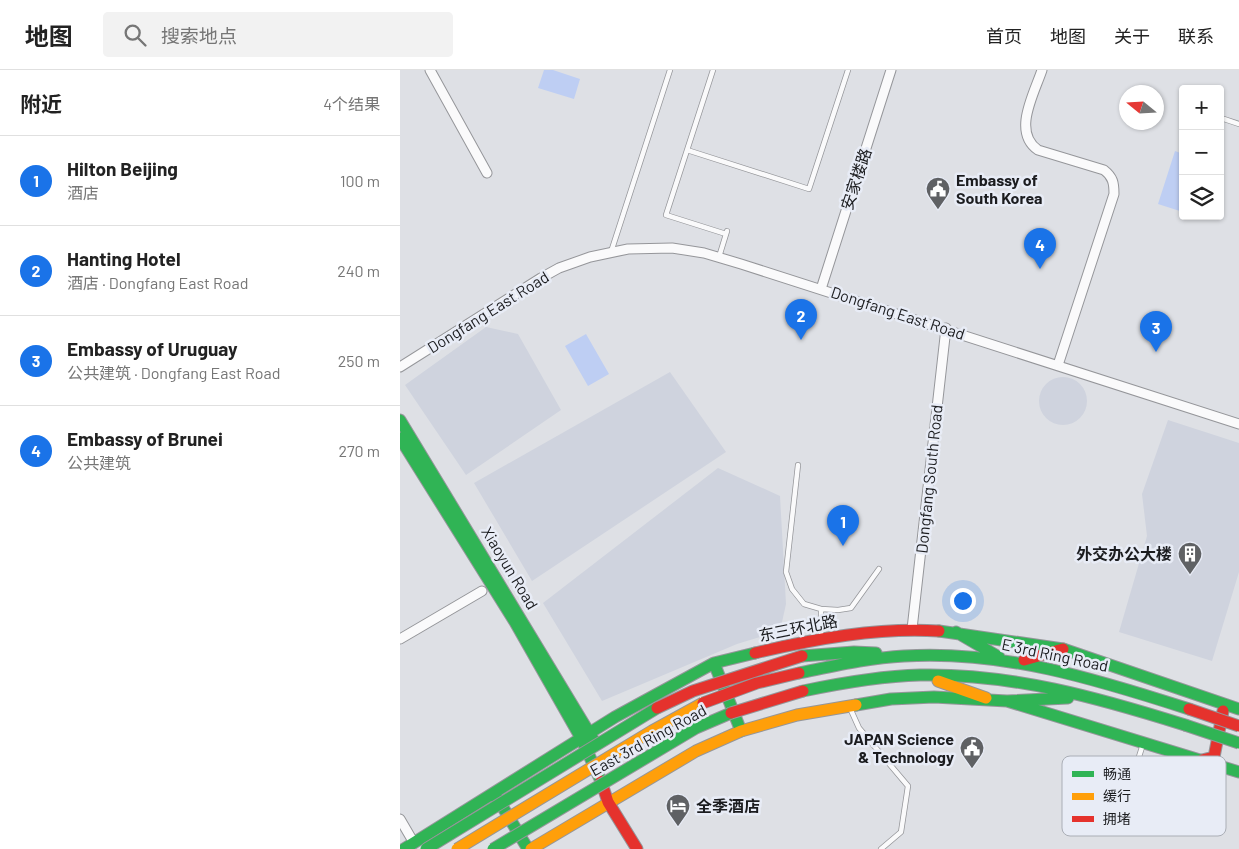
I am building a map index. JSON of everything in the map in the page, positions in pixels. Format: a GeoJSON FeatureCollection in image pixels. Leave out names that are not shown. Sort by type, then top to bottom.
{"type":"FeatureCollection","features":[{"type":"Feature","properties":{"kind":"main road","name":"Xiaoyun Road"},"geometry":{"type":"LineString","coordinates":[[400,420],[592,732],[600,771]]}},
{"type":"Feature","properties":{"kind":"main road","name":"Xiaoyun Road"},"geometry":{"type":"LineString","coordinates":[[400,438],[515,622],[600,771]]}},
{"type":"Feature","properties":{"kind":"main road","name":"东三环北路"},"geometry":{"type":"LineString","coordinates":[[410,846],[581,738],[652,696],[714,663],[850,635],[912,629],[956,632],[1064,649],[1239,709]]}},
{"type":"Feature","properties":{"kind":"main road"},"geometry":{"type":"LineString","coordinates":[[956,632],[1001,658]]}},
{"type":"Feature","properties":{"kind":"main road"},"geometry":{"type":"LineString","coordinates":[[1021,661],[1064,649]]}},
{"type":"Feature","properties":{"kind":"main road"},"geometry":{"type":"LineString","coordinates":[[426,849],[645,714],[693,691],[802,656],[854,652],[915,655]]}},
{"type":"Feature","properties":{"kind":"main road","name":"E 3rd Ring Road"},"geometry":{"type":"LineString","coordinates":[[799,673],[915,655],[1001,658],[1089,676],[1239,726]]}},
{"type":"Feature","properties":{"kind":"main road"},"geometry":{"type":"LineString","coordinates":[[714,663],[741,731]]}},
{"type":"Feature","properties":{"kind":"main road","name":"East 3rd Ring Road"},"geometry":{"type":"LineString","coordinates":[[457,849],[652,731],[705,702],[757,683],[799,673]]}},
{"type":"Feature","properties":{"kind":"main road"},"geometry":{"type":"LineString","coordinates":[[920,675],[986,698]]}},
{"type":"Feature","properties":{"kind":"main road","name":"E 3rd Ring Road"},"geometry":{"type":"LineString","coordinates":[[920,675],[1000,679],[1094,697],[1239,743]]}},
{"type":"Feature","properties":{"kind":"main road","name":"East 3rd Ring Road"},"geometry":{"type":"LineString","coordinates":[[493,849],[696,728],[747,707],[803,691],[847,682],[920,675]]}},
{"type":"Feature","properties":{"kind":"main road"},"geometry":{"type":"LineString","coordinates":[[494,792],[529,849],[696,752],[741,731],[797,715],[891,699],[934,697],[1008,700],[1094,697]]}},
{"type":"Feature","properties":{"kind":"main road"},"geometry":{"type":"LineString","coordinates":[[1008,700],[1189,756]]}},
{"type":"Feature","properties":{"kind":"main road"},"geometry":{"type":"LineString","coordinates":[[1214,756],[1224,712],[1215,700]]}},
{"type":"Feature","properties":{"kind":"main road"},"geometry":{"type":"LineString","coordinates":[[1226,768],[1239,772]]}},
{"type":"Feature","properties":{"kind":"main road"},"geometry":{"type":"LineString","coordinates":[[512,823],[600,771],[608,802],[637,849]]}},
{"type":"Feature","properties":{"kind":"street"},"geometry":{"type":"LineString","coordinates":[[430,70],[487,173]]}},
{"type":"Feature","properties":{"kind":"street","name":"安家楼路"},"geometry":{"type":"LineString","coordinates":[[821,288],[891,70]]}},
{"type":"Feature","properties":{"kind":"street"},"geometry":{"type":"LineString","coordinates":[[1042,70],[1024,127],[1029,144],[1038,150],[1104,170],[1110,175],[1114,184],[1114,194],[1058,365]]}},
{"type":"Feature","properties":{"kind":"street","name":"Dongfang East Road"},"geometry":{"type":"LineString","coordinates":[[400,367],[559,268],[611,252],[672,248],[719,257],[821,288],[1239,424]]}},
{"type":"Feature","properties":{"kind":"street","name":"Dongfang South Road"},"geometry":{"type":"LineString","coordinates":[[912,629],[946,328]]}},
{"type":"Feature","properties":{"kind":"street"},"geometry":{"type":"LineString","coordinates":[[400,639],[482,591]]}},
{"type":"Feature","properties":{"kind":"street"},"geometry":{"type":"LineString","coordinates":[[400,819],[410,846]]}},
{"type":"Feature","properties":{"kind":"lane"},"geometry":{"type":"LineString","coordinates":[[611,252],[670,70]]}},
{"type":"Feature","properties":{"kind":"lane"},"geometry":{"type":"LineString","coordinates":[[713,70],[666,215],[726,233],[719,257]]}},
{"type":"Feature","properties":{"kind":"lane"},"geometry":{"type":"LineString","coordinates":[[687,150],[809,189],[848,70]]}},
{"type":"Feature","properties":{"kind":"lane"},"geometry":{"type":"LineString","coordinates":[[1224,119],[1239,124]]}},
{"type":"Feature","properties":{"kind":"lane"},"geometry":{"type":"LineString","coordinates":[[798,464],[786,572],[792,589],[804,604],[821,609],[838,610],[851,608],[879,569]]}},
{"type":"Feature","properties":{"kind":"lane"},"geometry":{"type":"LineString","coordinates":[[821,609],[822,640]]}},
{"type":"Feature","properties":{"kind":"lane"},"geometry":{"type":"LineString","coordinates":[[849,706],[859,728],[908,786],[901,832],[880,849]]}},
{"type":"Feature","properties":{"kind":"lane"},"geometry":{"type":"LineString","coordinates":[[1140,756],[1144,742]]}},
{"type":"Feature","properties":{"kind":"shaded area"},"geometry":{"type":"Polygon","coordinates":[[[544,70],[553,70],[580,79],[574,99],[538,88],[544,70]]]}},
{"type":"Feature","properties":{"kind":"shaded area"},"geometry":{"type":"Polygon","coordinates":[[[1175,151],[1179,152],[1179,211],[1158,204],[1175,151]]]}},
{"type":"Feature","properties":{"kind":"shaded area"},"geometry":{"type":"Polygon","coordinates":[[[486,327],[518,334],[561,410],[466,475],[405,385],[486,327]]]}},
{"type":"Feature","properties":{"kind":"shaded area"},"geometry":{"type":"Polygon","coordinates":[[[586,334],[609,374],[588,386],[565,346],[586,334]]]}},
{"type":"Feature","properties":{"kind":"shaded area"},"geometry":{"type":"Polygon","coordinates":[[[670,372],[726,452],[532,581],[474,483],[670,372]]]}},
{"type":"Feature","properties":{"kind":"shaded area"},"geometry":{"type":"Polygon","coordinates":[[[1058,377],[1068,377],[1077,381],[1083,387],[1086,392],[1086,410],[1077,421],[1068,425],[1058,425],[1049,421],[1043,415],[1039,406],[1039,396],[1043,387],[1049,381],[1058,377]]]}},
{"type":"Feature","properties":{"kind":"shaded area","name":"外交办公大楼"},"geometry":{"type":"Polygon","coordinates":[[[1168,420],[1239,443],[1239,572],[1212,661],[1119,632],[1147,536],[1142,494],[1168,420]]]}},
{"type":"Feature","properties":{"kind":"shaded area"},"geometry":{"type":"Polygon","coordinates":[[[718,468],[780,496],[786,604],[780,631],[737,644],[602,701],[543,603],[718,468]]]}},
{"type":"Feature","properties":{"kind":"traffic: fast"},"geometry":{"type":"LineString","coordinates":[[400,420],[593,739]]}},
{"type":"Feature","properties":{"kind":"traffic: fast"},"geometry":{"type":"LineString","coordinates":[[400,438],[515,622],[581,738],[601,781]]}},
{"type":"Feature","properties":{"kind":"traffic: fast"},"geometry":{"type":"LineString","coordinates":[[939,631],[1063,649],[1239,709]]}},
{"type":"Feature","properties":{"kind":"traffic: fast"},"geometry":{"type":"LineString","coordinates":[[956,632],[999,657]]}},
{"type":"Feature","properties":{"kind":"traffic: fast"},"geometry":{"type":"LineString","coordinates":[[802,656],[854,652],[876,653]]}},
{"type":"Feature","properties":{"kind":"traffic: fast"},"geometry":{"type":"LineString","coordinates":[[404,849],[615,717],[714,663],[755,653]]}},
{"type":"Feature","properties":{"kind":"traffic: fast"},"geometry":{"type":"LineString","coordinates":[[799,673],[891,657],[941,655],[977,658],[1013,662],[1084,677],[1189,709]]}},
{"type":"Feature","properties":{"kind":"traffic: fast"},"geometry":{"type":"LineString","coordinates":[[714,663],[741,731]]}},
{"type":"Feature","properties":{"kind":"traffic: fast"},"geometry":{"type":"LineString","coordinates":[[803,691],[861,680],[905,676],[954,675],[988,678],[1054,689],[1185,725]]}},
{"type":"Feature","properties":{"kind":"traffic: fast"},"geometry":{"type":"LineString","coordinates":[[856,705],[891,699],[934,697],[1007,701],[1187,756]]}},
{"type":"Feature","properties":{"kind":"traffic: fast"},"geometry":{"type":"LineString","coordinates":[[1007,701],[1068,698]]}},
{"type":"Feature","properties":{"kind":"traffic: fast"},"geometry":{"type":"LineString","coordinates":[[426,849],[657,708]]}},
{"type":"Feature","properties":{"kind":"traffic: fast"},"geometry":{"type":"LineString","coordinates":[[493,849],[696,728],[731,713]]}},
{"type":"Feature","properties":{"kind":"traffic: fast"},"geometry":{"type":"LineString","coordinates":[[1185,725],[1239,743]]}},
{"type":"Feature","properties":{"kind":"traffic: fast"},"geometry":{"type":"LineString","coordinates":[[1226,768],[1239,772]]}},
{"type":"Feature","properties":{"kind":"traffic: fast"},"geometry":{"type":"LineString","coordinates":[[496,796],[528,849]]}},
{"type":"Feature","properties":{"kind":"traffic: slow"},"geometry":{"type":"LineString","coordinates":[[938,681],[986,698]]}},
{"type":"Feature","properties":{"kind":"traffic: slow"},"geometry":{"type":"LineString","coordinates":[[457,849],[652,731],[703,703]]}},
{"type":"Feature","properties":{"kind":"traffic: slow"},"geometry":{"type":"LineString","coordinates":[[531,849],[696,751],[741,731],[797,715],[856,705]]}},
{"type":"Feature","properties":{"kind":"traffic: jam"},"geometry":{"type":"LineString","coordinates":[[755,653],[846,635],[916,630],[939,631]]}},
{"type":"Feature","properties":{"kind":"traffic: jam"},"geometry":{"type":"LineString","coordinates":[[1024,660],[1063,649]]}},
{"type":"Feature","properties":{"kind":"traffic: jam"},"geometry":{"type":"LineString","coordinates":[[657,708],[693,691],[802,656]]}},
{"type":"Feature","properties":{"kind":"traffic: jam"},"geometry":{"type":"LineString","coordinates":[[703,703],[757,683],[799,673]]}},
{"type":"Feature","properties":{"kind":"traffic: jam"},"geometry":{"type":"LineString","coordinates":[[731,713],[803,691]]}},
{"type":"Feature","properties":{"kind":"traffic: jam"},"geometry":{"type":"LineString","coordinates":[[1189,709],[1239,726]]}},
{"type":"Feature","properties":{"kind":"traffic: jam"},"geometry":{"type":"LineString","coordinates":[[1214,756],[1223,711]]}},
{"type":"Feature","properties":{"kind":"traffic: jam"},"geometry":{"type":"LineString","coordinates":[[601,781],[608,802],[637,849]]}},
{"type":"Feature","properties":{"kind":"place","name":"Embassy of South Korea"},"geometry":{"type":"Point","coordinates":[938,210]}},
{"type":"Feature","properties":{"kind":"place","name":"Embassy of Brunei"},"geometry":{"type":"Point","coordinates":[1040,269]}},
{"type":"Feature","properties":{"kind":"place","name":"Hanting Hotel"},"geometry":{"type":"Point","coordinates":[801,340]}},
{"type":"Feature","properties":{"kind":"place","name":"Embassy of Uruguay"},"geometry":{"type":"Point","coordinates":[1156,352]}},
{"type":"Feature","properties":{"kind":"place","name":"Hilton Beijing"},"geometry":{"type":"Point","coordinates":[843,546]}},
{"type":"Feature","properties":{"kind":"place","name":"外交办公大楼"},"geometry":{"type":"Point","coordinates":[1190,575]}},
{"type":"Feature","properties":{"kind":"place","name":"JAPAN Science & Technology"},"geometry":{"type":"Point","coordinates":[972,769]}},
{"type":"Feature","properties":{"kind":"place","name":"全季酒店"},"geometry":{"type":"Point","coordinates":[678,827]}}]}
